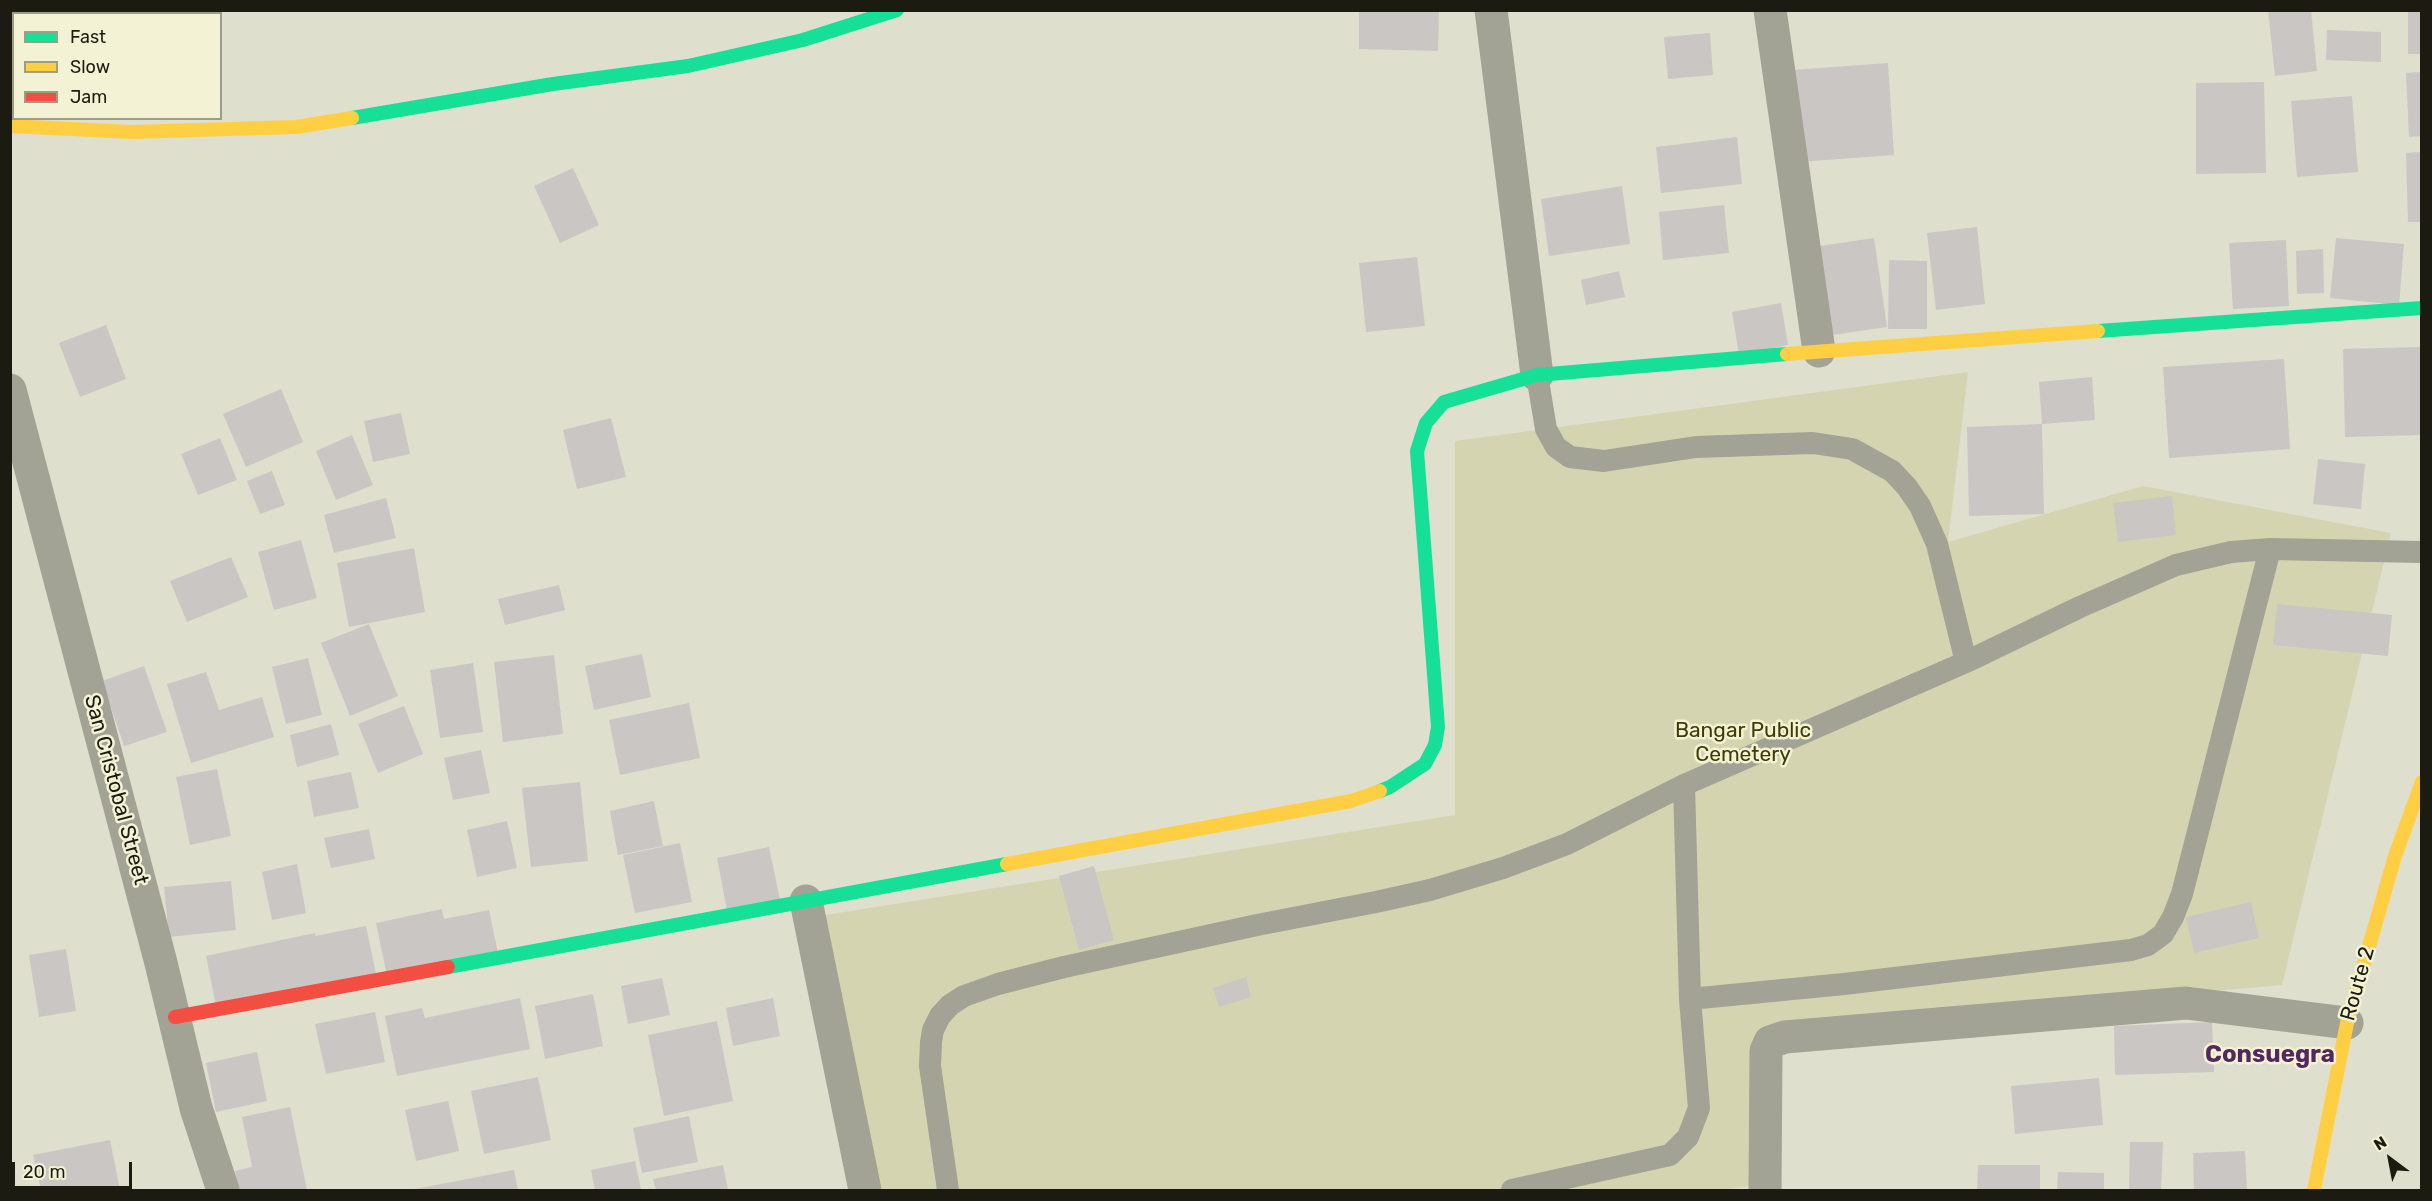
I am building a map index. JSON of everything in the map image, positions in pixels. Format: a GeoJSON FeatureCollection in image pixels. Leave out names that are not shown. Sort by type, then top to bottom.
{"type":"FeatureCollection","features":[{"type":"Feature","properties":{"kind":"main road"},"geometry":{"type":"LineString","coordinates":[[10,126],[132,132],[296,127],[553,84],[688,66],[803,40],[897,10]]}},
{"type":"Feature","properties":{"kind":"main road"},"geometry":{"type":"LineString","coordinates":[[175,1017],[1352,801],[1390,787],[1425,764],[1435,745],[1438,727],[1417,451],[1426,423],[1444,402],[1537,375],[1819,351],[2421,308]]}},
{"type":"Feature","properties":{"kind":"main road","name":"Route 2"},"geometry":{"type":"LineString","coordinates":[[2314,1191],[2347,1023],[2394,856],[2421,782]]}},
{"type":"Feature","properties":{"kind":"street"},"geometry":{"type":"LineString","coordinates":[[1491,10],[1537,375]]}},
{"type":"Feature","properties":{"kind":"street"},"geometry":{"type":"LineString","coordinates":[[1770,10],[1819,351]]}},
{"type":"Feature","properties":{"kind":"street","name":"San Cristobal Street"},"geometry":{"type":"LineString","coordinates":[[10,390],[175,1017],[196,1108],[223,1191]]}},
{"type":"Feature","properties":{"kind":"street"},"geometry":{"type":"LineString","coordinates":[[806,901],[865,1191]]}},
{"type":"Feature","properties":{"kind":"street"},"geometry":{"type":"LineString","coordinates":[[1765,1191],[1766,1051],[1770,1042],[1785,1037],[2186,1003],[2347,1023]]}},
{"type":"Feature","properties":{"kind":"lane"},"geometry":{"type":"LineString","coordinates":[[1537,375],[1546,429],[1556,447],[1570,457],[1604,461],[1696,447],[1813,443],[1852,449],[1892,471],[1920,506],[1936,544],[1966,662]]}},
{"type":"Feature","properties":{"kind":"lane"},"geometry":{"type":"LineString","coordinates":[[1690,999],[1844,984],[2131,950],[2148,945],[2163,934],[2173,918],[2182,894],[2270,549]]}},
{"type":"Feature","properties":{"kind":"lane"},"geometry":{"type":"LineString","coordinates":[[948,1191],[930,1066],[931,1042],[933,1030],[940,1016],[950,1005],[964,996],[998,984],[1064,967],[1430,890],[1503,868],[1567,844],[1684,785],[1966,662],[2079,607],[2176,565],[2231,552],[2270,549],[2421,552]]}},
{"type":"Feature","properties":{"kind":"lane"},"geometry":{"type":"LineString","coordinates":[[1512,1191],[1670,1155],[1688,1137],[1699,1108],[1690,999],[1684,785]]}},
{"type":"Feature","properties":{"kind":"green space","name":"Bangar Public Cemetery"},"geometry":{"type":"Polygon","coordinates":[[[1968,372],[1948,542],[2143,486],[2391,533],[2282,985],[1758,1031],[1754,1186],[1718,1190],[882,1190],[819,916],[1455,815],[1455,441],[1968,372]]]}},
{"type":"Feature","properties":{"kind":"building"},"geometry":{"type":"Polygon","coordinates":[[[1359,10],[1439,10],[1438,51],[1359,49],[1359,10]]]}},
{"type":"Feature","properties":{"kind":"building"},"geometry":{"type":"Polygon","coordinates":[[[2268,10],[2311,10],[2317,71],[2275,76],[2268,10]]]}},
{"type":"Feature","properties":{"kind":"building"},"geometry":{"type":"Polygon","coordinates":[[[2408,10],[2422,10],[2422,54],[2408,54],[2408,10]]]}},
{"type":"Feature","properties":{"kind":"building"},"geometry":{"type":"Polygon","coordinates":[[[2327,30],[2381,32],[2381,62],[2326,60],[2327,30]]]}},
{"type":"Feature","properties":{"kind":"building"},"geometry":{"type":"Polygon","coordinates":[[[1710,33],[1713,75],[1668,79],[1664,37],[1710,33]]]}},
{"type":"Feature","properties":{"kind":"building"},"geometry":{"type":"Polygon","coordinates":[[[1888,63],[1894,155],[1799,162],[1793,70],[1888,63]]]}},
{"type":"Feature","properties":{"kind":"building"},"geometry":{"type":"Polygon","coordinates":[[[2422,72],[2422,136],[2409,137],[2406,73],[2422,72]]]}},
{"type":"Feature","properties":{"kind":"building"},"geometry":{"type":"Polygon","coordinates":[[[2264,82],[2266,173],[2196,174],[2196,83],[2264,82]]]}},
{"type":"Feature","properties":{"kind":"building"},"geometry":{"type":"Polygon","coordinates":[[[2352,96],[2358,172],[2297,177],[2291,101],[2352,96]]]}},
{"type":"Feature","properties":{"kind":"building"},"geometry":{"type":"Polygon","coordinates":[[[1737,137],[1742,184],[1661,193],[1656,147],[1737,137]]]}},
{"type":"Feature","properties":{"kind":"building"},"geometry":{"type":"Polygon","coordinates":[[[2422,152],[2422,222],[2408,222],[2406,153],[2422,152]]]}},
{"type":"Feature","properties":{"kind":"building"},"geometry":{"type":"Polygon","coordinates":[[[573,168],[599,225],[560,243],[534,186],[573,168]]]}},
{"type":"Feature","properties":{"kind":"building"},"geometry":{"type":"Polygon","coordinates":[[[1622,186],[1630,244],[1549,256],[1541,199],[1622,186]]]}},
{"type":"Feature","properties":{"kind":"building"},"geometry":{"type":"Polygon","coordinates":[[[1724,205],[1729,253],[1663,260],[1659,212],[1724,205]]]}},
{"type":"Feature","properties":{"kind":"building"},"geometry":{"type":"Polygon","coordinates":[[[1977,227],[1985,304],[1936,310],[1927,233],[1977,227]]]}},
{"type":"Feature","properties":{"kind":"building"},"geometry":{"type":"Polygon","coordinates":[[[1874,238],[1887,327],[1832,335],[1820,246],[1874,238]]]}},
{"type":"Feature","properties":{"kind":"building"},"geometry":{"type":"Polygon","coordinates":[[[2336,238],[2404,244],[2399,305],[2330,298],[2336,238]]]}},
{"type":"Feature","properties":{"kind":"building"},"geometry":{"type":"Polygon","coordinates":[[[2286,240],[2289,306],[2233,309],[2229,243],[2286,240]]]}},
{"type":"Feature","properties":{"kind":"building"},"geometry":{"type":"Polygon","coordinates":[[[2323,249],[2324,293],[2297,294],[2296,251],[2323,249]]]}},
{"type":"Feature","properties":{"kind":"building"},"geometry":{"type":"Polygon","coordinates":[[[1417,257],[1425,326],[1366,332],[1359,263],[1417,257]]]}},
{"type":"Feature","properties":{"kind":"building"},"geometry":{"type":"Polygon","coordinates":[[[1889,260],[1927,261],[1927,329],[1888,329],[1889,260]]]}},
{"type":"Feature","properties":{"kind":"building"},"geometry":{"type":"Polygon","coordinates":[[[1619,271],[1625,297],[1586,305],[1581,280],[1619,271]]]}},
{"type":"Feature","properties":{"kind":"building"},"geometry":{"type":"Polygon","coordinates":[[[1781,303],[1788,345],[1739,355],[1732,312],[1781,303]]]}},
{"type":"Feature","properties":{"kind":"building"},"geometry":{"type":"Polygon","coordinates":[[[106,325],[126,379],[80,397],[59,343],[106,325]]]}},
{"type":"Feature","properties":{"kind":"building"},"geometry":{"type":"Polygon","coordinates":[[[2422,347],[2422,435],[2345,437],[2343,349],[2422,347]]]}},
{"type":"Feature","properties":{"kind":"building"},"geometry":{"type":"Polygon","coordinates":[[[2284,359],[2290,449],[2169,458],[2163,367],[2284,359]]]}},
{"type":"Feature","properties":{"kind":"building"},"geometry":{"type":"Polygon","coordinates":[[[2092,377],[2095,420],[2042,424],[2039,382],[2092,377]]]}},
{"type":"Feature","properties":{"kind":"building"},"geometry":{"type":"Polygon","coordinates":[[[281,389],[303,442],[246,467],[223,414],[281,389]]]}},
{"type":"Feature","properties":{"kind":"building"},"geometry":{"type":"Polygon","coordinates":[[[401,413],[410,454],[373,462],[364,421],[401,413]]]}},
{"type":"Feature","properties":{"kind":"building"},"geometry":{"type":"Polygon","coordinates":[[[611,418],[626,477],[577,489],[563,430],[611,418]]]}},
{"type":"Feature","properties":{"kind":"building"},"geometry":{"type":"Polygon","coordinates":[[[2042,424],[2044,514],[1969,516],[1967,427],[2042,424]]]}},
{"type":"Feature","properties":{"kind":"building"},"geometry":{"type":"Polygon","coordinates":[[[352,435],[373,485],[336,500],[316,451],[352,435]]]}},
{"type":"Feature","properties":{"kind":"building"},"geometry":{"type":"Polygon","coordinates":[[[220,438],[237,480],[198,495],[181,454],[220,438]]]}},
{"type":"Feature","properties":{"kind":"building"},"geometry":{"type":"Polygon","coordinates":[[[2318,459],[2365,464],[2361,509],[2313,504],[2318,459]]]}},
{"type":"Feature","properties":{"kind":"building"},"geometry":{"type":"Polygon","coordinates":[[[272,471],[285,505],[260,514],[247,481],[272,471]]]}},
{"type":"Feature","properties":{"kind":"building"},"geometry":{"type":"Polygon","coordinates":[[[2172,496],[2176,535],[2118,542],[2113,503],[2172,496]]]}},
{"type":"Feature","properties":{"kind":"building"},"geometry":{"type":"Polygon","coordinates":[[[386,498],[396,538],[334,553],[324,515],[386,498]]]}},
{"type":"Feature","properties":{"kind":"building"},"geometry":{"type":"Polygon","coordinates":[[[301,540],[317,598],[274,610],[258,552],[301,540]]]}},
{"type":"Feature","properties":{"kind":"building"},"geometry":{"type":"Polygon","coordinates":[[[414,548],[425,612],[349,627],[337,563],[414,548]]]}},
{"type":"Feature","properties":{"kind":"building"},"geometry":{"type":"Polygon","coordinates":[[[231,557],[248,597],[187,622],[170,581],[231,557]]]}},
{"type":"Feature","properties":{"kind":"building"},"geometry":{"type":"Polygon","coordinates":[[[559,585],[565,610],[505,625],[498,599],[559,585]]]}},
{"type":"Feature","properties":{"kind":"building"},"geometry":{"type":"Polygon","coordinates":[[[2277,604],[2392,615],[2388,656],[2273,645],[2277,604]]]}},
{"type":"Feature","properties":{"kind":"building"},"geometry":{"type":"Polygon","coordinates":[[[369,624],[398,696],[350,716],[321,643],[369,624]]]}},
{"type":"Feature","properties":{"kind":"building"},"geometry":{"type":"Polygon","coordinates":[[[642,654],[651,697],[594,710],[585,666],[642,654]]]}},
{"type":"Feature","properties":{"kind":"building"},"geometry":{"type":"Polygon","coordinates":[[[554,655],[563,734],[503,742],[494,662],[554,655]]]}},
{"type":"Feature","properties":{"kind":"building"},"geometry":{"type":"Polygon","coordinates":[[[308,658],[322,715],[286,724],[272,667],[308,658]]]}},
{"type":"Feature","properties":{"kind":"building"},"geometry":{"type":"Polygon","coordinates":[[[473,663],[483,732],[440,738],[430,670],[473,663]]]}},
{"type":"Feature","properties":{"kind":"building"},"geometry":{"type":"Polygon","coordinates":[[[144,666],[167,732],[124,746],[102,681],[144,666]]]}},
{"type":"Feature","properties":{"kind":"building"},"geometry":{"type":"Polygon","coordinates":[[[206,672],[219,710],[262,697],[274,737],[191,763],[167,684],[206,672]]]}},
{"type":"Feature","properties":{"kind":"building"},"geometry":{"type":"Polygon","coordinates":[[[689,703],[700,758],[620,775],[609,720],[689,703]]]}},
{"type":"Feature","properties":{"kind":"building"},"geometry":{"type":"Polygon","coordinates":[[[404,706],[423,754],[378,773],[358,724],[404,706]]]}},
{"type":"Feature","properties":{"kind":"building"},"geometry":{"type":"Polygon","coordinates":[[[331,724],[339,755],[297,767],[290,735],[331,724]]]}},
{"type":"Feature","properties":{"kind":"building"},"geometry":{"type":"Polygon","coordinates":[[[481,750],[490,793],[453,800],[444,758],[481,750]]]}},
{"type":"Feature","properties":{"kind":"building"},"geometry":{"type":"Polygon","coordinates":[[[217,769],[231,836],[190,845],[176,777],[217,769]]]}},
{"type":"Feature","properties":{"kind":"building"},"geometry":{"type":"Polygon","coordinates":[[[351,772],[359,808],[314,817],[307,781],[351,772]]]}},
{"type":"Feature","properties":{"kind":"building"},"geometry":{"type":"Polygon","coordinates":[[[580,782],[588,861],[531,867],[522,788],[580,782]]]}},
{"type":"Feature","properties":{"kind":"building"},"geometry":{"type":"Polygon","coordinates":[[[654,801],[663,846],[618,855],[610,811],[654,801]]]}},
{"type":"Feature","properties":{"kind":"building"},"geometry":{"type":"Polygon","coordinates":[[[507,821],[517,868],[477,877],[467,830],[507,821]]]}},
{"type":"Feature","properties":{"kind":"building"},"geometry":{"type":"Polygon","coordinates":[[[369,829],[375,859],[331,868],[324,838],[369,829]]]}},
{"type":"Feature","properties":{"kind":"building"},"geometry":{"type":"Polygon","coordinates":[[[680,843],[692,902],[635,913],[623,855],[680,843]]]}},
{"type":"Feature","properties":{"kind":"building"},"geometry":{"type":"Polygon","coordinates":[[[769,847],[780,900],[727,910],[717,858],[769,847]]]}},
{"type":"Feature","properties":{"kind":"building"},"geometry":{"type":"Polygon","coordinates":[[[297,864],[306,913],[272,920],[262,872],[297,864]]]}},
{"type":"Feature","properties":{"kind":"building"},"geometry":{"type":"Polygon","coordinates":[[[1094,866],[1114,940],[1079,950],[1059,876],[1094,866]]]}},
{"type":"Feature","properties":{"kind":"building"},"geometry":{"type":"Polygon","coordinates":[[[231,881],[236,930],[169,937],[164,887],[231,881]]]}},
{"type":"Feature","properties":{"kind":"building"},"geometry":{"type":"Polygon","coordinates":[[[2251,902],[2259,938],[2194,953],[2186,917],[2251,902]]]}},
{"type":"Feature","properties":{"kind":"building"},"geometry":{"type":"Polygon","coordinates":[[[442,909],[444,919],[489,910],[498,953],[387,976],[376,923],[442,909]]]}},
{"type":"Feature","properties":{"kind":"building"},"geometry":{"type":"Polygon","coordinates":[[[366,926],[376,974],[216,1006],[206,956],[315,933],[315,936],[366,926]]]}},
{"type":"Feature","properties":{"kind":"building"},"geometry":{"type":"Polygon","coordinates":[[[66,949],[76,1011],[39,1017],[29,955],[66,949]]]}},
{"type":"Feature","properties":{"kind":"building"},"geometry":{"type":"Polygon","coordinates":[[[1246,977],[1251,997],[1219,1007],[1213,988],[1246,977]]]}},
{"type":"Feature","properties":{"kind":"building"},"geometry":{"type":"Polygon","coordinates":[[[662,978],[670,1015],[628,1024],[621,986],[662,978]]]}},
{"type":"Feature","properties":{"kind":"building"},"geometry":{"type":"Polygon","coordinates":[[[593,994],[603,1046],[545,1059],[535,1006],[593,994]]]}},
{"type":"Feature","properties":{"kind":"building"},"geometry":{"type":"Polygon","coordinates":[[[520,998],[530,1049],[397,1076],[385,1016],[422,1008],[425,1018],[520,998]]]}},
{"type":"Feature","properties":{"kind":"building"},"geometry":{"type":"Polygon","coordinates":[[[773,998],[780,1036],[733,1046],[726,1008],[773,998]]]}},
{"type":"Feature","properties":{"kind":"building"},"geometry":{"type":"Polygon","coordinates":[[[375,1012],[385,1062],[326,1074],[315,1024],[375,1012]]]}},
{"type":"Feature","properties":{"kind":"building"},"geometry":{"type":"Polygon","coordinates":[[[717,1021],[733,1101],[664,1116],[648,1035],[717,1021]]]}},
{"type":"Feature","properties":{"kind":"building"},"geometry":{"type":"Polygon","coordinates":[[[2212,1022],[2214,1072],[2115,1075],[2114,1026],[2212,1022]]]}},
{"type":"Feature","properties":{"kind":"building"},"geometry":{"type":"Polygon","coordinates":[[[257,1052],[267,1101],[216,1112],[206,1063],[257,1052]]]}},
{"type":"Feature","properties":{"kind":"building"},"geometry":{"type":"Polygon","coordinates":[[[538,1077],[551,1140],[484,1154],[471,1091],[538,1077]]]}},
{"type":"Feature","properties":{"kind":"building"},"geometry":{"type":"Polygon","coordinates":[[[2099,1078],[2103,1125],[2015,1134],[2011,1086],[2099,1078]]]}},
{"type":"Feature","properties":{"kind":"building"},"geometry":{"type":"Polygon","coordinates":[[[448,1101],[459,1151],[416,1161],[405,1110],[448,1101]]]}},
{"type":"Feature","properties":{"kind":"building"},"geometry":{"type":"Polygon","coordinates":[[[290,1107],[307,1190],[239,1190],[235,1171],[252,1167],[242,1117],[290,1107]]]}},
{"type":"Feature","properties":{"kind":"building"},"geometry":{"type":"Polygon","coordinates":[[[689,1116],[698,1162],[642,1173],[633,1128],[689,1116]]]}},
{"type":"Feature","properties":{"kind":"building"},"geometry":{"type":"Polygon","coordinates":[[[110,1140],[120,1190],[41,1190],[33,1155],[110,1140]]]}},
{"type":"Feature","properties":{"kind":"building"},"geometry":{"type":"Polygon","coordinates":[[[2130,1142],[2163,1142],[2161,1190],[2129,1190],[2130,1142]]]}},
{"type":"Feature","properties":{"kind":"building"},"geometry":{"type":"Polygon","coordinates":[[[2245,1151],[2247,1190],[2194,1190],[2193,1153],[2245,1151]]]}},
{"type":"Feature","properties":{"kind":"building"},"geometry":{"type":"Polygon","coordinates":[[[635,1161],[641,1190],[595,1190],[591,1170],[635,1161]]]}},
{"type":"Feature","properties":{"kind":"building"},"geometry":{"type":"Polygon","coordinates":[[[723,1165],[728,1190],[656,1190],[653,1179],[723,1165]]]}},
{"type":"Feature","properties":{"kind":"building"},"geometry":{"type":"Polygon","coordinates":[[[1978,1165],[2040,1165],[2040,1190],[1977,1190],[1978,1165]]]}},
{"type":"Feature","properties":{"kind":"building"},"geometry":{"type":"Polygon","coordinates":[[[514,1170],[518,1190],[415,1190],[415,1189],[514,1170]]]}},
{"type":"Feature","properties":{"kind":"building"},"geometry":{"type":"Polygon","coordinates":[[[2058,1172],[2104,1173],[2104,1190],[2057,1190],[2058,1172]]]}},
{"type":"Feature","properties":{"kind":"traffic: fast"},"geometry":{"type":"LineString","coordinates":[[352,118],[553,84],[688,66],[803,40],[897,10]]}},
{"type":"Feature","properties":{"kind":"traffic: fast"},"geometry":{"type":"LineString","coordinates":[[2098,331],[2422,308]]}},
{"type":"Feature","properties":{"kind":"traffic: fast"},"geometry":{"type":"LineString","coordinates":[[1380,791],[1425,764],[1435,745],[1438,727],[1417,451],[1426,423],[1444,402],[1537,375],[1787,354]]}},
{"type":"Feature","properties":{"kind":"traffic: fast"},"geometry":{"type":"LineString","coordinates":[[448,967],[1007,864]]}},
{"type":"Feature","properties":{"kind":"traffic: slow"},"geometry":{"type":"LineString","coordinates":[[10,126],[132,132],[296,127],[352,118]]}},
{"type":"Feature","properties":{"kind":"traffic: slow"},"geometry":{"type":"LineString","coordinates":[[1787,354],[2098,331]]}},
{"type":"Feature","properties":{"kind":"traffic: slow"},"geometry":{"type":"LineString","coordinates":[[2314,1190],[2347,1023],[2395,856],[2422,782]]}},
{"type":"Feature","properties":{"kind":"traffic: slow"},"geometry":{"type":"LineString","coordinates":[[1007,864],[1351,801],[1380,791]]}},
{"type":"Feature","properties":{"kind":"traffic: jam"},"geometry":{"type":"LineString","coordinates":[[175,1017],[448,967]]}},
{"type":"Feature","properties":{"kind":"district","name":"Consuegra"},"geometry":{"type":"Point","coordinates":[2270,1055]}}]}
